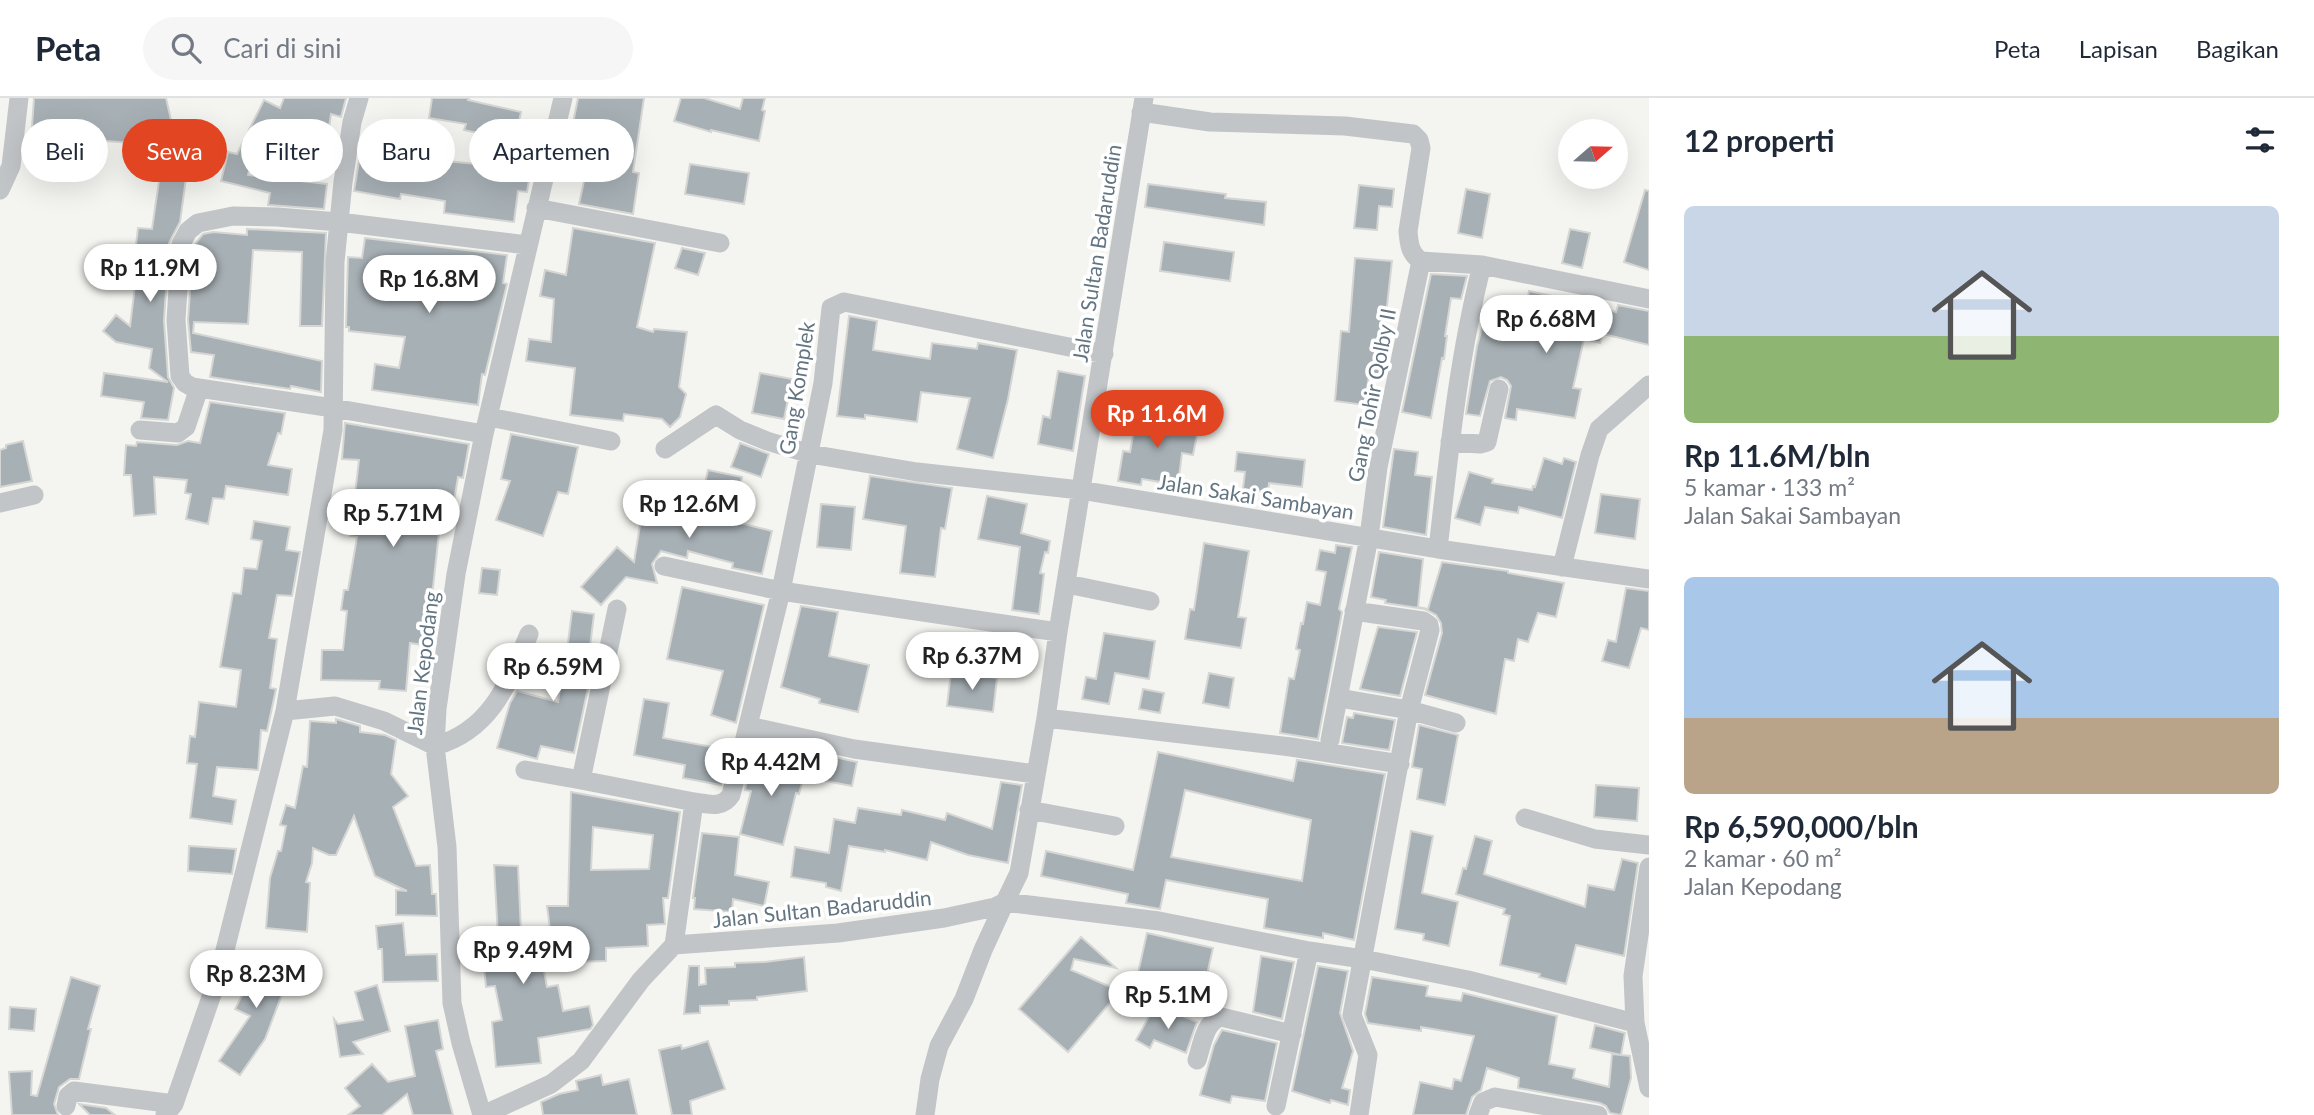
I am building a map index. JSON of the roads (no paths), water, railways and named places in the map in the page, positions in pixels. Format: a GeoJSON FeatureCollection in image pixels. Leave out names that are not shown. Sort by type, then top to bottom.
{"type":"FeatureCollection","features":[{"type":"Feature","properties":{"kind":"street"},"geometry":{"type":"LineString","coordinates":[[0,190],[10,166],[19,98]]}},
{"type":"Feature","properties":{"kind":"street"},"geometry":{"type":"LineString","coordinates":[[66,1106],[68,1096],[74,1091],[170,1109],[219,974],[285,711],[333,430],[335,262],[350,134],[359,98]]}},
{"type":"Feature","properties":{"kind":"street","name":"Jalan Kepodang"},"geometry":{"type":"LineString","coordinates":[[483,1115],[452,1003],[447,847],[435,746],[456,574],[527,245],[563,98]]}},
{"type":"Feature","properties":{"kind":"street"},"geometry":{"type":"LineString","coordinates":[[1143,105],[1210,122],[1345,125],[1413,134],[1419,140],[1420,148],[1408,231],[1413,254],[1421,261],[1482,265],[1649,299]]}},
{"type":"Feature","properties":{"kind":"street","name":"Jalan Sultan Badaruddin"},"geometry":{"type":"LineString","coordinates":[[674,945],[838,933],[944,918],[995,907],[1005,902],[1019,873],[1034,774],[1046,718],[1080,489],[1143,105]]}},
{"type":"Feature","properties":{"kind":"street"},"geometry":{"type":"LineString","coordinates":[[536,208],[720,243]]}},
{"type":"Feature","properties":{"kind":"street"},"geometry":{"type":"LineString","coordinates":[[527,245],[339,222],[233,216],[198,223],[188,231],[181,244],[176,320],[180,376],[185,383],[199,388],[333,408],[611,441]]}},
{"type":"Feature","properties":{"kind":"street","name":"Gang Tohir Qolby II"},"geometry":{"type":"LineString","coordinates":[[1330,740],[1369,537],[1378,467],[1421,261]]}},
{"type":"Feature","properties":{"kind":"street"},"geometry":{"type":"LineString","coordinates":[[1438,549],[1468,321],[1482,265]]}},
{"type":"Feature","properties":{"kind":"street","name":"Gang Komplek"},"geometry":{"type":"LineString","coordinates":[[694,802],[718,805],[730,799],[781,591],[810,454],[823,383],[831,307],[841,302],[1104,354]]}},
{"type":"Feature","properties":{"kind":"street"},"geometry":{"type":"LineString","coordinates":[[1562,567],[1598,429],[1649,385]]}},
{"type":"Feature","properties":{"kind":"street"},"geometry":{"type":"LineString","coordinates":[[140,430],[178,433],[186,427],[199,388]]}},
{"type":"Feature","properties":{"kind":"street"},"geometry":{"type":"LineString","coordinates":[[1450,442],[1488,442],[1499,390]]}},
{"type":"Feature","properties":{"kind":"street","name":"Jalan Sakai Sambayan"},"geometry":{"type":"LineString","coordinates":[[665,449],[716,415],[740,430],[810,454],[917,472],[1080,489],[1438,549],[1649,579]]}},
{"type":"Feature","properties":{"kind":"street"},"geometry":{"type":"LineString","coordinates":[[0,503],[34,495]]}},
{"type":"Feature","properties":{"kind":"street"},"geometry":{"type":"LineString","coordinates":[[664,566],[781,591],[1058,632]]}},
{"type":"Feature","properties":{"kind":"street"},"geometry":{"type":"LineString","coordinates":[[1067,584],[1150,601]]}},
{"type":"Feature","properties":{"kind":"street"},"geometry":{"type":"LineString","coordinates":[[581,780],[617,608]]}},
{"type":"Feature","properties":{"kind":"street"},"geometry":{"type":"LineString","coordinates":[[1354,611],[1423,621],[1429,625],[1430,630],[1409,710],[1352,1015],[1368,1055],[1359,1115]]}},
{"type":"Feature","properties":{"kind":"street"},"geometry":{"type":"LineString","coordinates":[[285,711],[335,706],[384,721],[435,746],[472,729],[490,711],[512,676],[529,634]]}},
{"type":"Feature","properties":{"kind":"street"},"geometry":{"type":"LineString","coordinates":[[1339,698],[1409,710],[1456,723]]}},
{"type":"Feature","properties":{"kind":"street"},"geometry":{"type":"LineString","coordinates":[[1046,718],[1291,747],[1400,765]]}},
{"type":"Feature","properties":{"kind":"street"},"geometry":{"type":"LineString","coordinates":[[748,726],[854,749],[1034,774]]}},
{"type":"Feature","properties":{"kind":"street"},"geometry":{"type":"LineString","coordinates":[[483,1115],[551,1084],[581,1061],[657,960],[674,945],[694,802],[525,770]]}},
{"type":"Feature","properties":{"kind":"street"},"geometry":{"type":"LineString","coordinates":[[1029,810],[1115,825]]}},
{"type":"Feature","properties":{"kind":"street"},"geometry":{"type":"LineString","coordinates":[[1525,818],[1595,839],[1649,845]]}},
{"type":"Feature","properties":{"kind":"street"},"geometry":{"type":"LineString","coordinates":[[1648,1083],[1635,1023],[1633,976],[1649,867]]}},
{"type":"Feature","properties":{"kind":"street"},"geometry":{"type":"LineString","coordinates":[[925,1115],[930,1079],[939,1046],[956,1016],[1005,902],[1159,921],[1468,979],[1635,1023]]}},
{"type":"Feature","properties":{"kind":"street"},"geometry":{"type":"LineString","coordinates":[[1276,1106],[1310,951]]}},
{"type":"Feature","properties":{"kind":"street"},"geometry":{"type":"LineString","coordinates":[[1197,1060],[1209,1024],[1221,1017],[1292,1034]]}},
{"type":"Feature","properties":{"kind":"street"},"geometry":{"type":"LineString","coordinates":[[1478,1115],[1483,1102],[1495,1097],[1598,1115]]}}]}
